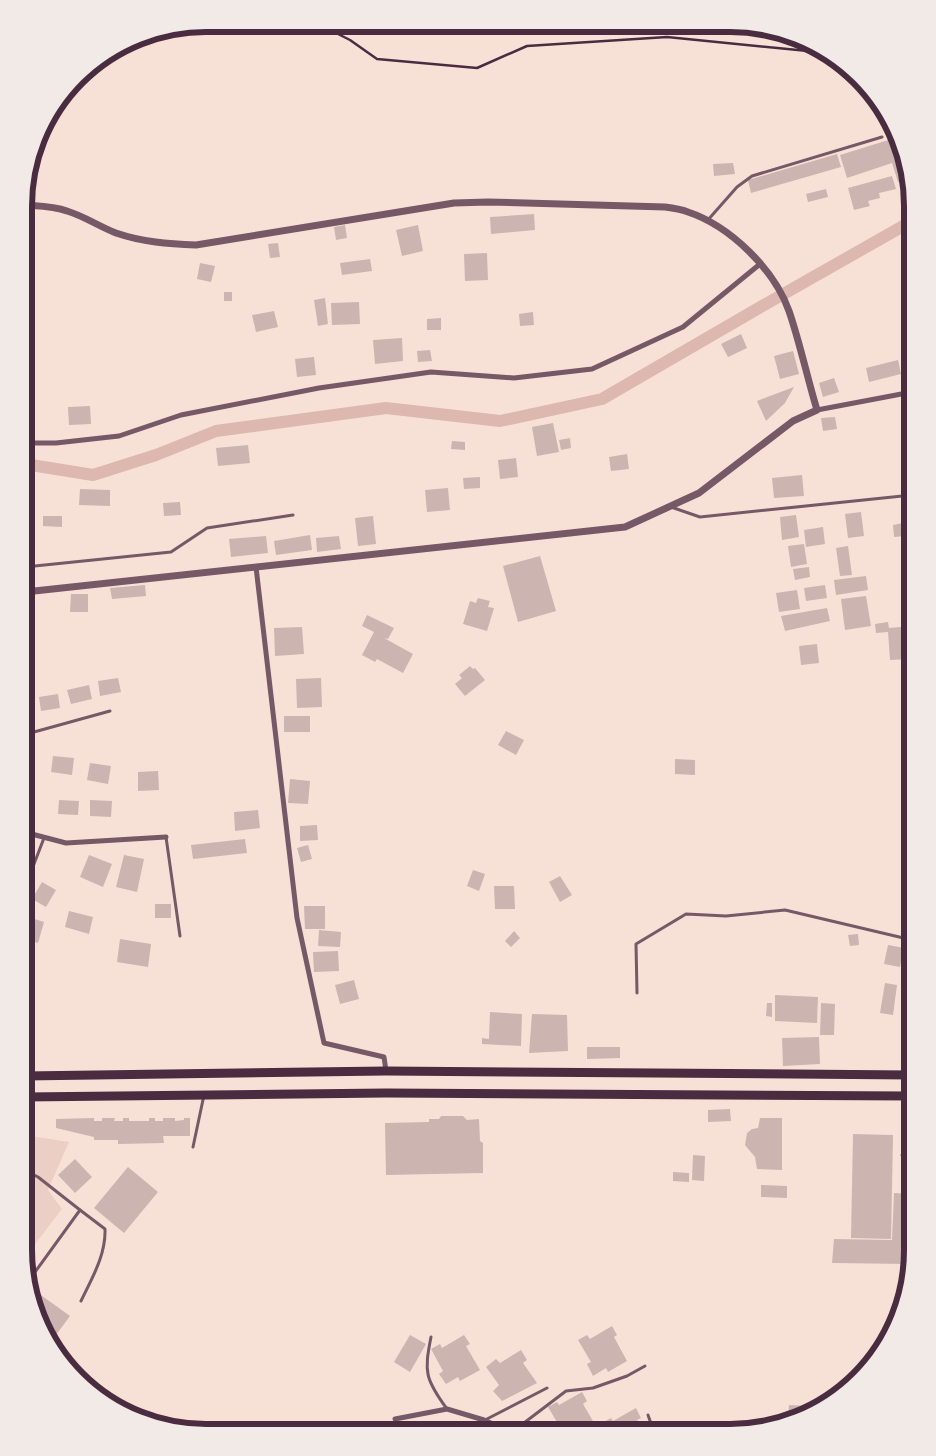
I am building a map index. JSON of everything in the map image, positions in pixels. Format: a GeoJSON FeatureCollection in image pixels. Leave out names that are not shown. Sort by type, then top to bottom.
{"type":"FeatureCollection","features":[{"type":"Feature","properties":{"kind":"main road"},"geometry":{"type":"LineString","coordinates":[[32,1076],[386,1071],[903,1075]]}},
{"type":"Feature","properties":{"kind":"main road"},"geometry":{"type":"LineString","coordinates":[[32,1097],[395,1093],[903,1096]]}},
{"type":"Feature","properties":{"kind":"street"},"geometry":{"type":"LineString","coordinates":[[32,205],[68,211],[116,233],[169,244],[196,244],[454,203],[488,202],[665,207],[688,212],[728,234],[772,278],[788,310],[817,410]]}},
{"type":"Feature","properties":{"kind":"street"},"geometry":{"type":"LineString","coordinates":[[32,443],[56,443],[119,436],[181,415],[319,388],[431,372],[514,378],[592,369],[683,327],[760,264]]}},
{"type":"Feature","properties":{"kind":"street"},"geometry":{"type":"LineString","coordinates":[[32,591],[625,527],[699,493],[793,421],[817,410],[904,394]]}},
{"type":"Feature","properties":{"kind":"street"},"geometry":{"type":"LineString","coordinates":[[256,567],[297,918],[324,1044],[384,1057],[386,1071]]}},
{"type":"Feature","properties":{"kind":"street"},"geometry":{"type":"LineString","coordinates":[[32,834],[66,843],[166,837]]}},
{"type":"Feature","properties":{"kind":"street"},"geometry":{"type":"LineString","coordinates":[[396,1419],[447,1408],[493,1424]]}},
{"type":"Feature","properties":{"kind":"lane"},"geometry":{"type":"LineString","coordinates":[[707,221],[737,187],[752,176],[882,136]]}},
{"type":"Feature","properties":{"kind":"lane"},"geometry":{"type":"LineString","coordinates":[[670,507],[700,517],[904,496]]}},
{"type":"Feature","properties":{"kind":"lane"},"geometry":{"type":"LineString","coordinates":[[32,565],[171,552],[207,528],[294,515]]}},
{"type":"Feature","properties":{"kind":"lane"},"geometry":{"type":"LineString","coordinates":[[32,733],[110,711]]}},
{"type":"Feature","properties":{"kind":"lane"},"geometry":{"type":"LineString","coordinates":[[32,869],[44,837]]}},
{"type":"Feature","properties":{"kind":"lane"},"geometry":{"type":"LineString","coordinates":[[166,837],[180,936]]}},
{"type":"Feature","properties":{"kind":"lane"},"geometry":{"type":"LineString","coordinates":[[637,993],[636,944],[686,914],[726,916],[786,910],[903,938]]}},
{"type":"Feature","properties":{"kind":"lane"},"geometry":{"type":"LineString","coordinates":[[193,1147],[204,1095]]}},
{"type":"Feature","properties":{"kind":"lane"},"geometry":{"type":"LineString","coordinates":[[32,1174],[105,1229],[104,1251],[81,1301]]}},
{"type":"Feature","properties":{"kind":"lane"},"geometry":{"type":"LineString","coordinates":[[34,1273],[80,1210]]}},
{"type":"Feature","properties":{"kind":"lane"},"geometry":{"type":"LineString","coordinates":[[431,1336],[426,1363],[428,1379],[434,1391],[447,1408]]}},
{"type":"Feature","properties":{"kind":"lane"},"geometry":{"type":"LineString","coordinates":[[522,1424],[566,1391],[593,1388],[627,1376],[645,1366]]}},
{"type":"Feature","properties":{"kind":"lane"},"geometry":{"type":"LineString","coordinates":[[484,1420],[547,1388]]}},
{"type":"Feature","properties":{"kind":"lane"},"geometry":{"type":"LineString","coordinates":[[648,1415],[651,1424]]}},
{"type":"Feature","properties":{"kind":"path"},"geometry":{"type":"LineString","coordinates":[[334,32],[350,40],[377,59],[477,68],[528,46],[667,37],[806,51]]}},
{"type":"Feature","properties":{"kind":"shaded area"},"geometry":{"type":"Polygon","coordinates":[[[32,1136],[69,1142],[48,1190],[62,1209],[32,1248],[32,1136]]]}},
{"type":"Feature","properties":{"kind":"building"},"geometry":{"type":"Polygon","coordinates":[[[890,140],[898,162],[901,181],[898,182],[892,163],[847,178],[840,155],[890,140]]]}},
{"type":"Feature","properties":{"kind":"building"},"geometry":{"type":"Polygon","coordinates":[[[837,154],[841,167],[751,193],[748,180],[837,154]]]}},
{"type":"Feature","properties":{"kind":"building"},"geometry":{"type":"Polygon","coordinates":[[[733,163],[735,174],[714,176],[713,164],[733,163]]]}},
{"type":"Feature","properties":{"kind":"building"},"geometry":{"type":"Polygon","coordinates":[[[892,176],[896,189],[879,193],[880,198],[868,201],[870,206],[854,210],[848,188],[892,176]]]}},
{"type":"Feature","properties":{"kind":"building"},"geometry":{"type":"Polygon","coordinates":[[[826,189],[828,197],[808,202],[806,194],[826,189]]]}},
{"type":"Feature","properties":{"kind":"building"},"geometry":{"type":"Polygon","coordinates":[[[534,214],[535,230],[491,234],[490,217],[534,214]]]}},
{"type":"Feature","properties":{"kind":"building"},"geometry":{"type":"Polygon","coordinates":[[[345,225],[347,238],[336,240],[334,227],[345,225]]]}},
{"type":"Feature","properties":{"kind":"building"},"geometry":{"type":"Polygon","coordinates":[[[418,225],[423,251],[402,256],[396,230],[418,225]]]}},
{"type":"Feature","properties":{"kind":"building"},"geometry":{"type":"Polygon","coordinates":[[[278,243],[280,257],[270,258],[268,244],[278,243]]]}},
{"type":"Feature","properties":{"kind":"building"},"geometry":{"type":"Polygon","coordinates":[[[487,253],[488,280],[465,281],[464,254],[487,253]]]}},
{"type":"Feature","properties":{"kind":"building"},"geometry":{"type":"Polygon","coordinates":[[[370,259],[372,271],[342,275],[340,263],[370,259]]]}},
{"type":"Feature","properties":{"kind":"building"},"geometry":{"type":"Polygon","coordinates":[[[200,263],[215,266],[211,282],[197,279],[200,263]]]}},
{"type":"Feature","properties":{"kind":"building"},"geometry":{"type":"Polygon","coordinates":[[[224,292],[232,292],[232,301],[224,301],[224,292]]]}},
{"type":"Feature","properties":{"kind":"building"},"geometry":{"type":"Polygon","coordinates":[[[325,298],[328,324],[318,326],[314,300],[325,298]]]}},
{"type":"Feature","properties":{"kind":"building"},"geometry":{"type":"Polygon","coordinates":[[[359,302],[360,324],[332,325],[331,303],[359,302]]]}},
{"type":"Feature","properties":{"kind":"building"},"geometry":{"type":"Polygon","coordinates":[[[274,311],[278,327],[256,332],[252,315],[274,311]]]}},
{"type":"Feature","properties":{"kind":"building"},"geometry":{"type":"Polygon","coordinates":[[[533,312],[534,325],[520,326],[519,314],[533,312]]]}},
{"type":"Feature","properties":{"kind":"building"},"geometry":{"type":"Polygon","coordinates":[[[441,318],[441,330],[427,330],[427,319],[441,318]]]}},
{"type":"Feature","properties":{"kind":"building"},"geometry":{"type":"Polygon","coordinates":[[[741,334],[747,348],[728,357],[721,344],[741,334]]]}},
{"type":"Feature","properties":{"kind":"building"},"geometry":{"type":"Polygon","coordinates":[[[402,338],[403,361],[375,364],[373,340],[402,338]]]}},
{"type":"Feature","properties":{"kind":"building"},"geometry":{"type":"Polygon","coordinates":[[[430,350],[432,361],[418,362],[417,351],[430,350]]]}},
{"type":"Feature","properties":{"kind":"building"},"geometry":{"type":"Polygon","coordinates":[[[793,351],[799,374],[780,379],[774,356],[793,351]]]}},
{"type":"Feature","properties":{"kind":"building"},"geometry":{"type":"Polygon","coordinates":[[[314,357],[316,375],[297,377],[295,359],[314,357]]]}},
{"type":"Feature","properties":{"kind":"building"},"geometry":{"type":"Polygon","coordinates":[[[898,360],[901,374],[869,382],[866,368],[898,360]]]}},
{"type":"Feature","properties":{"kind":"building"},"geometry":{"type":"Polygon","coordinates":[[[834,378],[839,392],[823,397],[819,383],[834,378]]]}},
{"type":"Feature","properties":{"kind":"building"},"geometry":{"type":"Polygon","coordinates":[[[794,387],[785,403],[766,421],[757,401],[794,387]]]}},
{"type":"Feature","properties":{"kind":"building"},"geometry":{"type":"Polygon","coordinates":[[[90,406],[91,424],[69,425],[68,407],[90,406]]]}},
{"type":"Feature","properties":{"kind":"building"},"geometry":{"type":"Polygon","coordinates":[[[835,417],[837,429],[823,431],[821,418],[835,417]]]}},
{"type":"Feature","properties":{"kind":"building"},"geometry":{"type":"Polygon","coordinates":[[[553,423],[559,452],[537,456],[532,427],[553,423]]]}},
{"type":"Feature","properties":{"kind":"building"},"geometry":{"type":"Polygon","coordinates":[[[570,438],[571,448],[561,450],[559,440],[570,438]]]}},
{"type":"Feature","properties":{"kind":"building"},"geometry":{"type":"Polygon","coordinates":[[[452,441],[465,442],[465,450],[451,449],[452,441]]]}},
{"type":"Feature","properties":{"kind":"building"},"geometry":{"type":"Polygon","coordinates":[[[248,445],[250,463],[218,466],[216,448],[248,445]]]}},
{"type":"Feature","properties":{"kind":"building"},"geometry":{"type":"Polygon","coordinates":[[[627,454],[629,469],[611,471],[609,457],[627,454]]]}},
{"type":"Feature","properties":{"kind":"building"},"geometry":{"type":"Polygon","coordinates":[[[516,458],[518,477],[500,479],[498,460],[516,458]]]}},
{"type":"Feature","properties":{"kind":"building"},"geometry":{"type":"Polygon","coordinates":[[[802,475],[804,496],[774,498],[772,478],[802,475]]]}},
{"type":"Feature","properties":{"kind":"building"},"geometry":{"type":"Polygon","coordinates":[[[480,477],[480,488],[464,489],[463,478],[480,477]]]}},
{"type":"Feature","properties":{"kind":"building"},"geometry":{"type":"Polygon","coordinates":[[[448,488],[450,510],[427,512],[425,490],[448,488]]]}},
{"type":"Feature","properties":{"kind":"building"},"geometry":{"type":"Polygon","coordinates":[[[80,489],[110,490],[110,506],[79,505],[80,489]]]}},
{"type":"Feature","properties":{"kind":"building"},"geometry":{"type":"Polygon","coordinates":[[[180,502],[181,515],[164,516],[163,503],[180,502]]]}},
{"type":"Feature","properties":{"kind":"building"},"geometry":{"type":"Polygon","coordinates":[[[861,512],[864,536],[848,538],[845,514],[861,512]]]}},
{"type":"Feature","properties":{"kind":"building"},"geometry":{"type":"Polygon","coordinates":[[[796,515],[799,537],[782,540],[780,517],[796,515]]]}},
{"type":"Feature","properties":{"kind":"building"},"geometry":{"type":"Polygon","coordinates":[[[43,516],[62,516],[62,527],[43,526],[43,516]]]}},
{"type":"Feature","properties":{"kind":"building"},"geometry":{"type":"Polygon","coordinates":[[[373,516],[376,544],[358,546],[355,518],[373,516]]]}},
{"type":"Feature","properties":{"kind":"building"},"geometry":{"type":"Polygon","coordinates":[[[903,523],[904,536],[894,537],[893,525],[903,523]]]}},
{"type":"Feature","properties":{"kind":"building"},"geometry":{"type":"Polygon","coordinates":[[[823,527],[825,544],[806,547],[804,530],[823,527]]]}},
{"type":"Feature","properties":{"kind":"building"},"geometry":{"type":"Polygon","coordinates":[[[310,535],[312,550],[276,555],[274,541],[310,535]]]}},
{"type":"Feature","properties":{"kind":"building"},"geometry":{"type":"Polygon","coordinates":[[[266,536],[268,553],[231,557],[229,539],[266,536]]]}},
{"type":"Feature","properties":{"kind":"building"},"geometry":{"type":"Polygon","coordinates":[[[339,536],[341,549],[317,552],[316,538],[339,536]]]}},
{"type":"Feature","properties":{"kind":"building"},"geometry":{"type":"Polygon","coordinates":[[[804,544],[807,564],[791,567],[788,546],[804,544]]]}},
{"type":"Feature","properties":{"kind":"building"},"geometry":{"type":"Polygon","coordinates":[[[848,546],[852,575],[840,576],[836,548],[848,546]]]}},
{"type":"Feature","properties":{"kind":"building"},"geometry":{"type":"Polygon","coordinates":[[[540,556],[556,611],[518,622],[503,566],[540,556]]]}},
{"type":"Feature","properties":{"kind":"building"},"geometry":{"type":"Polygon","coordinates":[[[809,567],[810,577],[795,580],[793,569],[809,567]]]}},
{"type":"Feature","properties":{"kind":"building"},"geometry":{"type":"Polygon","coordinates":[[[866,576],[868,590],[836,595],[834,580],[866,576]]]}},
{"type":"Feature","properties":{"kind":"building"},"geometry":{"type":"Polygon","coordinates":[[[145,585],[146,596],[112,599],[110,588],[145,585]]]}},
{"type":"Feature","properties":{"kind":"building"},"geometry":{"type":"Polygon","coordinates":[[[825,585],[827,598],[806,601],[804,588],[825,585]]]}},
{"type":"Feature","properties":{"kind":"building"},"geometry":{"type":"Polygon","coordinates":[[[797,590],[800,609],[779,612],[776,593],[797,590]]]}},
{"type":"Feature","properties":{"kind":"building"},"geometry":{"type":"Polygon","coordinates":[[[71,594],[88,594],[88,612],[70,612],[71,594]]]}},
{"type":"Feature","properties":{"kind":"building"},"geometry":{"type":"Polygon","coordinates":[[[866,596],[871,626],[845,630],[841,599],[866,596]]]}},
{"type":"Feature","properties":{"kind":"building"},"geometry":{"type":"Polygon","coordinates":[[[478,598],[490,601],[488,607],[494,608],[487,631],[463,624],[470,601],[476,603],[478,598]]]}},
{"type":"Feature","properties":{"kind":"building"},"geometry":{"type":"Polygon","coordinates":[[[827,608],[830,621],[785,631],[781,616],[827,608]]]}},
{"type":"Feature","properties":{"kind":"building"},"geometry":{"type":"Polygon","coordinates":[[[367,615],[394,628],[388,639],[384,638],[413,654],[403,673],[377,659],[375,662],[362,655],[374,632],[362,626],[367,615]]]}},
{"type":"Feature","properties":{"kind":"building"},"geometry":{"type":"Polygon","coordinates":[[[888,622],[889,628],[904,627],[904,659],[890,660],[888,632],[876,633],[875,624],[888,622]]]}},
{"type":"Feature","properties":{"kind":"building"},"geometry":{"type":"Polygon","coordinates":[[[302,627],[304,654],[275,656],[274,628],[302,627]]]}},
{"type":"Feature","properties":{"kind":"building"},"geometry":{"type":"Polygon","coordinates":[[[817,644],[819,663],[801,665],[799,646],[817,644]]]}},
{"type":"Feature","properties":{"kind":"building"},"geometry":{"type":"Polygon","coordinates":[[[470,666],[473,669],[475,668],[485,680],[465,696],[455,684],[462,678],[459,675],[470,666]]]}},
{"type":"Feature","properties":{"kind":"building"},"geometry":{"type":"Polygon","coordinates":[[[118,678],[121,692],[100,696],[98,681],[118,678]]]}},
{"type":"Feature","properties":{"kind":"building"},"geometry":{"type":"Polygon","coordinates":[[[321,678],[322,707],[297,708],[296,679],[321,678]]]}},
{"type":"Feature","properties":{"kind":"building"},"geometry":{"type":"Polygon","coordinates":[[[89,685],[92,699],[71,704],[67,690],[89,685]]]}},
{"type":"Feature","properties":{"kind":"building"},"geometry":{"type":"Polygon","coordinates":[[[58,694],[60,708],[41,711],[39,697],[58,694]]]}},
{"type":"Feature","properties":{"kind":"building"},"geometry":{"type":"Polygon","coordinates":[[[284,716],[310,716],[310,732],[284,732],[284,716]]]}},
{"type":"Feature","properties":{"kind":"building"},"geometry":{"type":"Polygon","coordinates":[[[506,731],[524,740],[516,755],[498,745],[506,731]]]}},
{"type":"Feature","properties":{"kind":"building"},"geometry":{"type":"Polygon","coordinates":[[[53,756],[74,758],[72,775],[51,772],[53,756]]]}},
{"type":"Feature","properties":{"kind":"building"},"geometry":{"type":"Polygon","coordinates":[[[675,759],[695,760],[695,775],[675,774],[675,759]]]}},
{"type":"Feature","properties":{"kind":"building"},"geometry":{"type":"Polygon","coordinates":[[[90,763],[111,766],[108,784],[87,780],[90,763]]]}},
{"type":"Feature","properties":{"kind":"building"},"geometry":{"type":"Polygon","coordinates":[[[158,771],[159,790],[138,791],[138,772],[158,771]]]}},
{"type":"Feature","properties":{"kind":"building"},"geometry":{"type":"Polygon","coordinates":[[[290,779],[310,781],[308,804],[288,803],[290,779]]]}},
{"type":"Feature","properties":{"kind":"building"},"geometry":{"type":"Polygon","coordinates":[[[59,800],[79,801],[78,815],[58,814],[59,800]]]}},
{"type":"Feature","properties":{"kind":"building"},"geometry":{"type":"Polygon","coordinates":[[[90,800],[112,801],[111,817],[90,816],[90,800]]]}},
{"type":"Feature","properties":{"kind":"building"},"geometry":{"type":"Polygon","coordinates":[[[258,810],[260,828],[235,831],[234,812],[258,810]]]}},
{"type":"Feature","properties":{"kind":"building"},"geometry":{"type":"Polygon","coordinates":[[[317,825],[318,840],[300,841],[300,826],[317,825]]]}},
{"type":"Feature","properties":{"kind":"building"},"geometry":{"type":"Polygon","coordinates":[[[245,839],[247,853],[193,859],[191,845],[245,839]]]}},
{"type":"Feature","properties":{"kind":"building"},"geometry":{"type":"Polygon","coordinates":[[[308,845],[312,859],[301,862],[297,848],[308,845]]]}},
{"type":"Feature","properties":{"kind":"building"},"geometry":{"type":"Polygon","coordinates":[[[89,855],[112,864],[103,887],[80,877],[89,855]]]}},
{"type":"Feature","properties":{"kind":"building"},"geometry":{"type":"Polygon","coordinates":[[[124,855],[144,859],[137,892],[116,887],[124,855]]]}},
{"type":"Feature","properties":{"kind":"building"},"geometry":{"type":"Polygon","coordinates":[[[473,870],[485,874],[479,891],[467,886],[473,870]]]}},
{"type":"Feature","properties":{"kind":"building"},"geometry":{"type":"Polygon","coordinates":[[[560,876],[572,895],[560,902],[549,882],[560,876]]]}},
{"type":"Feature","properties":{"kind":"building"},"geometry":{"type":"Polygon","coordinates":[[[42,882],[56,890],[46,907],[32,899],[42,882]]]}},
{"type":"Feature","properties":{"kind":"building"},"geometry":{"type":"Polygon","coordinates":[[[494,886],[514,886],[515,909],[495,909],[494,886]]]}},
{"type":"Feature","properties":{"kind":"building"},"geometry":{"type":"Polygon","coordinates":[[[155,904],[171,904],[171,918],[155,918],[155,904]]]}},
{"type":"Feature","properties":{"kind":"building"},"geometry":{"type":"Polygon","coordinates":[[[304,906],[325,906],[325,929],[305,929],[304,906]]]}},
{"type":"Feature","properties":{"kind":"building"},"geometry":{"type":"Polygon","coordinates":[[[69,911],[93,917],[89,934],[65,927],[69,911]]]}},
{"type":"Feature","properties":{"kind":"building"},"geometry":{"type":"Polygon","coordinates":[[[32,918],[44,922],[38,943],[32,941],[32,918]]]}},
{"type":"Feature","properties":{"kind":"building"},"geometry":{"type":"Polygon","coordinates":[[[319,930],[341,932],[340,947],[318,946],[319,930]]]}},
{"type":"Feature","properties":{"kind":"building"},"geometry":{"type":"Polygon","coordinates":[[[514,931],[520,938],[511,947],[505,941],[514,931]]]}},
{"type":"Feature","properties":{"kind":"building"},"geometry":{"type":"Polygon","coordinates":[[[858,934],[859,945],[850,946],[848,935],[858,934]]]}},
{"type":"Feature","properties":{"kind":"building"},"geometry":{"type":"Polygon","coordinates":[[[120,939],[151,944],[148,967],[117,962],[120,939]]]}},
{"type":"Feature","properties":{"kind":"building"},"geometry":{"type":"Polygon","coordinates":[[[888,945],[903,948],[900,967],[884,964],[888,945]]]}},
{"type":"Feature","properties":{"kind":"building"},"geometry":{"type":"Polygon","coordinates":[[[338,951],[339,971],[314,972],[313,952],[338,951]]]}},
{"type":"Feature","properties":{"kind":"building"},"geometry":{"type":"Polygon","coordinates":[[[354,980],[359,999],[340,1004],[335,985],[354,980]]]}},
{"type":"Feature","properties":{"kind":"building"},"geometry":{"type":"Polygon","coordinates":[[[885,983],[897,985],[893,1015],[880,1013],[885,983]]]}},
{"type":"Feature","properties":{"kind":"building"},"geometry":{"type":"Polygon","coordinates":[[[775,995],[818,997],[817,1023],[775,1021],[775,995]]]}},
{"type":"Feature","properties":{"kind":"building"},"geometry":{"type":"Polygon","coordinates":[[[767,1003],[772,1003],[772,1017],[766,1016],[767,1003]]]}},
{"type":"Feature","properties":{"kind":"building"},"geometry":{"type":"Polygon","coordinates":[[[821,1003],[835,1004],[834,1035],[820,1035],[821,1003]]]}},
{"type":"Feature","properties":{"kind":"building"},"geometry":{"type":"Polygon","coordinates":[[[490,1012],[522,1014],[521,1046],[482,1044],[482,1038],[489,1039],[490,1012]]]}},
{"type":"Feature","properties":{"kind":"building"},"geometry":{"type":"Polygon","coordinates":[[[532,1014],[567,1015],[568,1051],[529,1053],[532,1014]]]}},
{"type":"Feature","properties":{"kind":"building"},"geometry":{"type":"Polygon","coordinates":[[[819,1037],[820,1064],[783,1066],[782,1038],[819,1037]]]}},
{"type":"Feature","properties":{"kind":"building"},"geometry":{"type":"Polygon","coordinates":[[[587,1047],[620,1047],[620,1058],[587,1059],[587,1047]]]}},
{"type":"Feature","properties":{"kind":"building"},"geometry":{"type":"Polygon","coordinates":[[[730,1109],[731,1121],[708,1122],[708,1110],[730,1109]]]}},
{"type":"Feature","properties":{"kind":"building"},"geometry":{"type":"Polygon","coordinates":[[[441,1116],[463,1116],[467,1120],[479,1119],[480,1141],[483,1143],[483,1173],[386,1175],[385,1123],[429,1122],[429,1119],[439,1119],[441,1116]]]}},
{"type":"Feature","properties":{"kind":"building"},"geometry":{"type":"Polygon","coordinates":[[[94,1118],[94,1121],[102,1121],[102,1118],[115,1118],[114,1121],[123,1121],[123,1118],[129,1118],[129,1121],[149,1121],[149,1118],[155,1118],[155,1121],[163,1121],[163,1118],[175,1118],[175,1121],[190,1118],[190,1136],[163,1136],[164,1143],[118,1144],[118,1140],[94,1140],[94,1137],[56,1128],[56,1119],[94,1118]]]}},
{"type":"Feature","properties":{"kind":"building"},"geometry":{"type":"Polygon","coordinates":[[[760,1118],[782,1118],[782,1170],[757,1169],[755,1157],[745,1145],[747,1133],[752,1129],[758,1128],[760,1118]]]}},
{"type":"Feature","properties":{"kind":"building"},"geometry":{"type":"Polygon","coordinates":[[[853,1134],[893,1135],[891,1239],[851,1238],[853,1134]]]}},
{"type":"Feature","properties":{"kind":"building"},"geometry":{"type":"Polygon","coordinates":[[[693,1155],[705,1156],[704,1181],[692,1180],[693,1155]]]}},
{"type":"Feature","properties":{"kind":"building"},"geometry":{"type":"Polygon","coordinates":[[[75,1159],[92,1177],[75,1193],[58,1175],[75,1159]]]}},
{"type":"Feature","properties":{"kind":"building"},"geometry":{"type":"Polygon","coordinates":[[[128,1167],[158,1192],[124,1233],[94,1208],[128,1167]]]}},
{"type":"Feature","properties":{"kind":"building"},"geometry":{"type":"Polygon","coordinates":[[[673,1172],[689,1173],[689,1182],[673,1181],[673,1172]]]}},
{"type":"Feature","properties":{"kind":"building"},"geometry":{"type":"Polygon","coordinates":[[[761,1185],[787,1186],[787,1198],[761,1197],[761,1185]]]}},
{"type":"Feature","properties":{"kind":"building"},"geometry":{"type":"Polygon","coordinates":[[[894,1193],[903,1194],[903,1264],[832,1263],[834,1239],[892,1240],[894,1193]]]}},
{"type":"Feature","properties":{"kind":"building"},"geometry":{"type":"Polygon","coordinates":[[[38,1293],[70,1316],[56,1335],[46,1316],[38,1293]]]}},
{"type":"Feature","properties":{"kind":"building"},"geometry":{"type":"Polygon","coordinates":[[[612,1326],[617,1335],[614,1337],[627,1361],[608,1372],[606,1368],[593,1376],[587,1364],[591,1362],[578,1340],[587,1335],[590,1339],[612,1326]]]}},
{"type":"Feature","properties":{"kind":"building"},"geometry":{"type":"Polygon","coordinates":[[[410,1335],[426,1344],[410,1372],[394,1362],[410,1335]]]}},
{"type":"Feature","properties":{"kind":"building"},"geometry":{"type":"Polygon","coordinates":[[[464,1335],[470,1344],[466,1346],[480,1370],[460,1381],[458,1377],[446,1384],[439,1374],[443,1371],[431,1349],[440,1344],[442,1348],[464,1335]]]}},
{"type":"Feature","properties":{"kind":"building"},"geometry":{"type":"Polygon","coordinates":[[[521,1350],[527,1360],[523,1363],[537,1383],[502,1401],[493,1391],[499,1385],[486,1367],[496,1359],[500,1363],[521,1350]]]}},
{"type":"Feature","properties":{"kind":"building"},"geometry":{"type":"Polygon","coordinates":[[[582,1392],[587,1401],[583,1404],[595,1424],[558,1424],[548,1407],[557,1402],[559,1405],[582,1392]]]}},
{"type":"Feature","properties":{"kind":"building"},"geometry":{"type":"Polygon","coordinates":[[[789,1405],[806,1406],[796,1410],[788,1413],[789,1405]]]}},
{"type":"Feature","properties":{"kind":"building"},"geometry":{"type":"Polygon","coordinates":[[[636,1408],[641,1418],[637,1420],[639,1424],[602,1423],[611,1418],[613,1421],[636,1408]]]}},
{"type":"Feature","properties":{"kind":"waterway"},"geometry":{"type":"LineString","coordinates":[[32,465],[93,475],[156,455],[216,431],[386,408],[500,421],[602,399],[904,226]]}}]}
